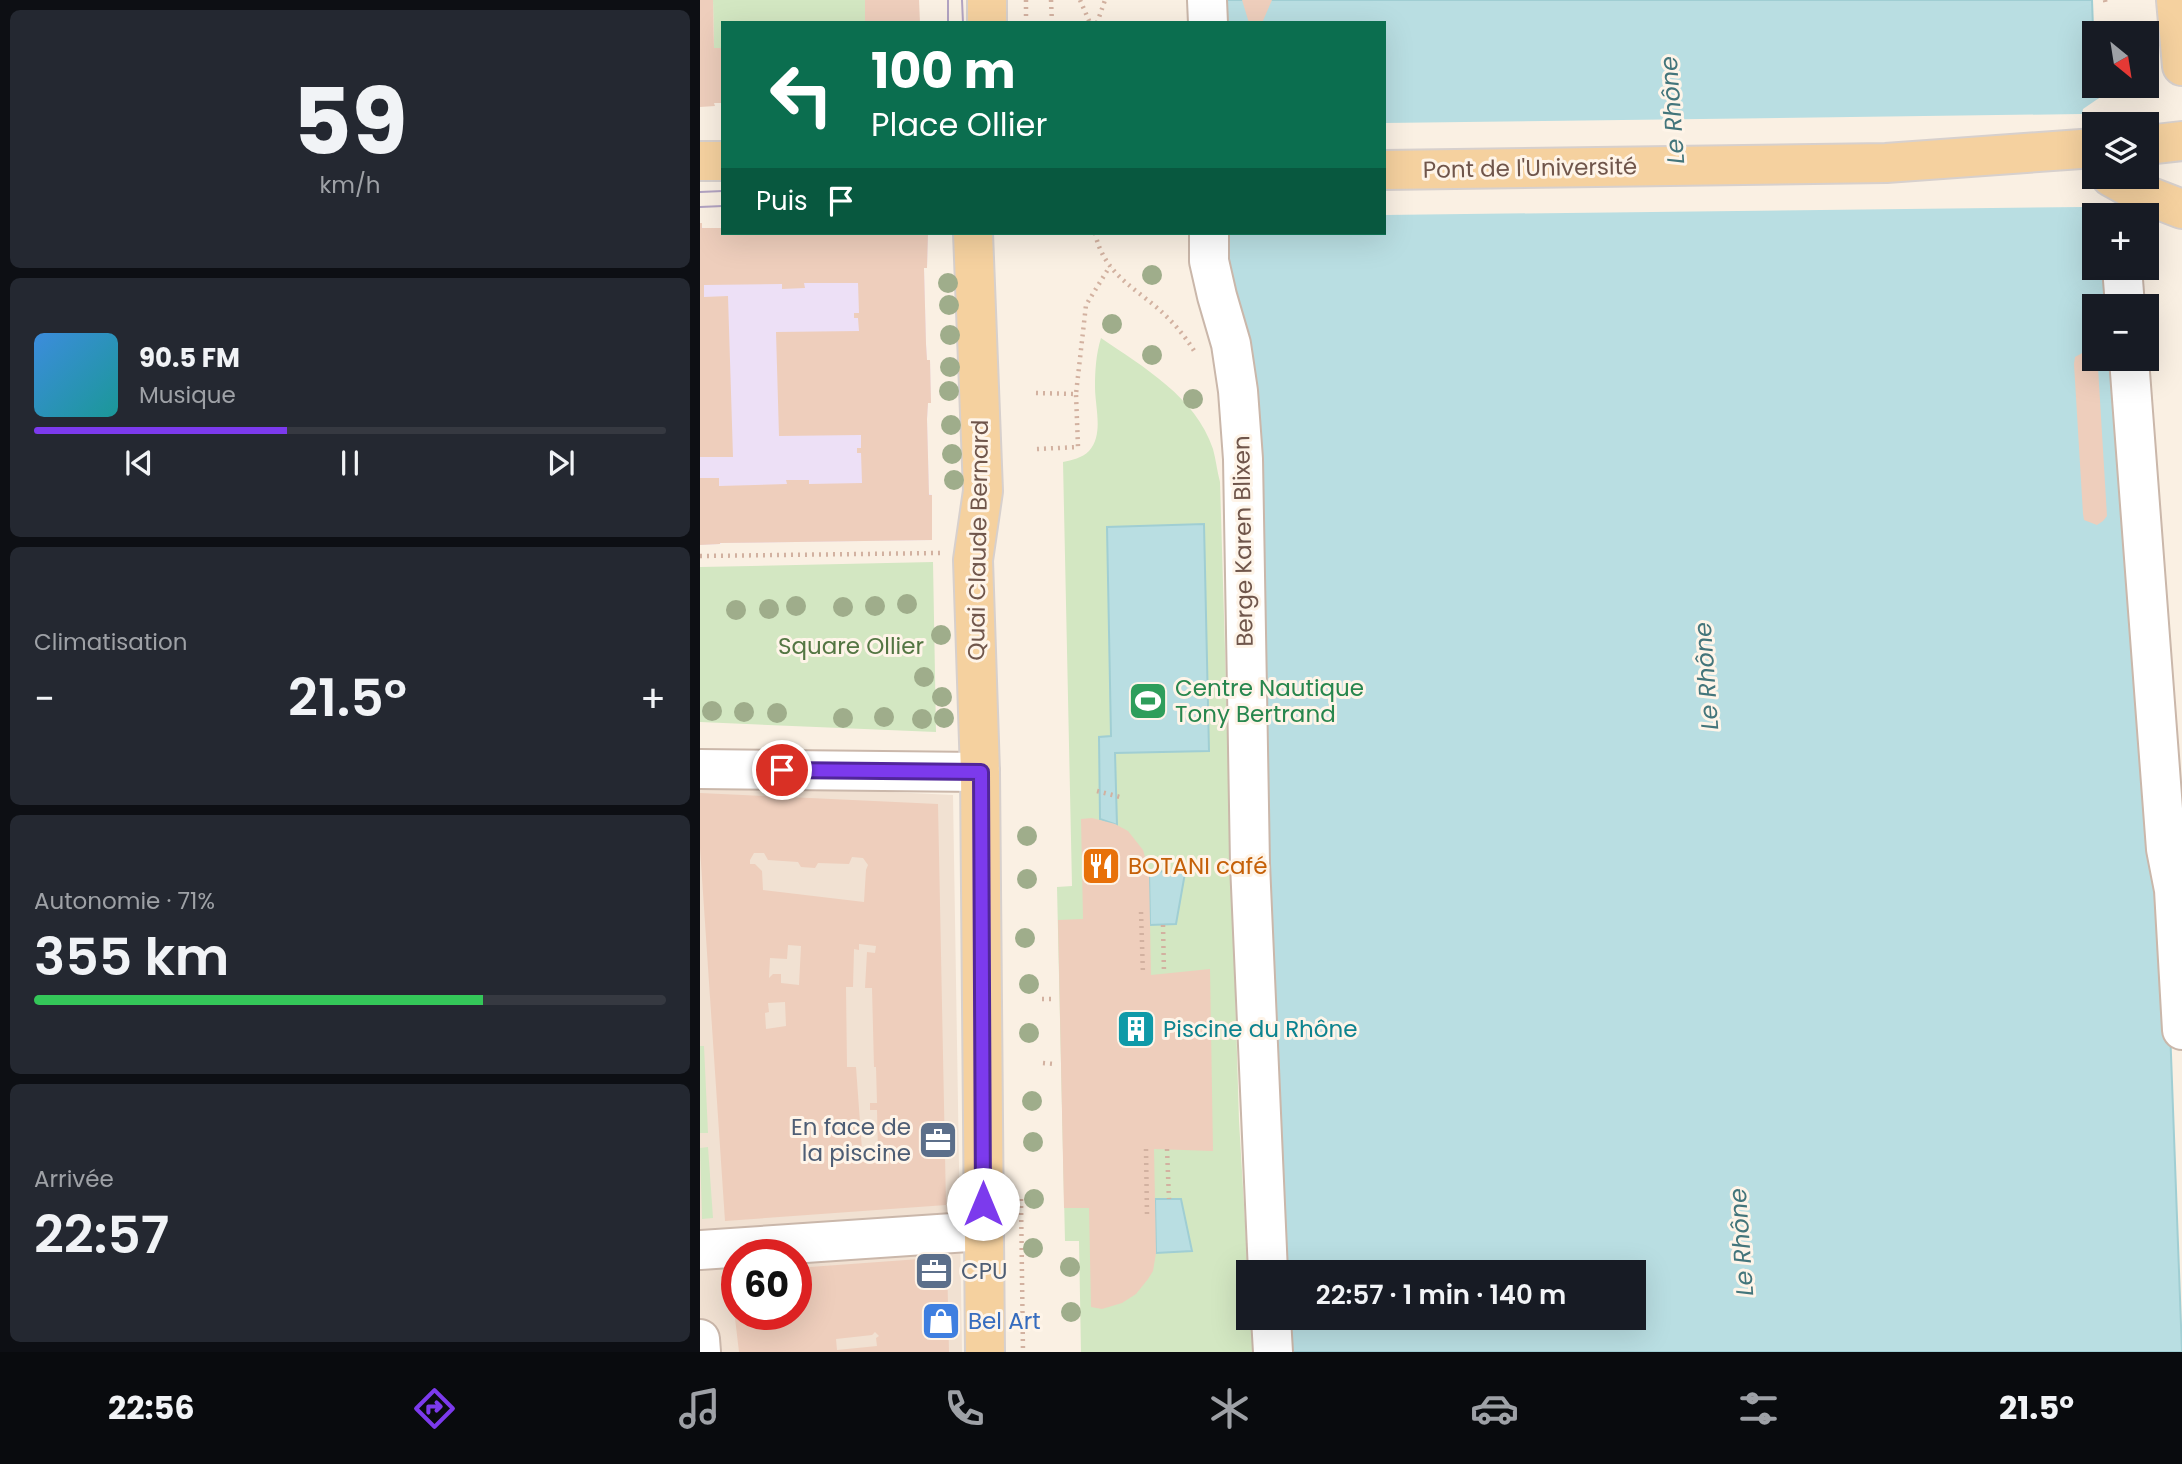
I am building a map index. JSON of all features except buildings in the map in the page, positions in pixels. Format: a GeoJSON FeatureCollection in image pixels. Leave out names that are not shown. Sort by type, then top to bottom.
{"type":"FeatureCollection","features":[{"type":"Feature","properties":{"kind":"main road"},"geometry":{"type":"LineString","coordinates":[[987,0],[987,21]]}},
{"type":"Feature","properties":{"kind":"main road"},"geometry":{"type":"LineString","coordinates":[[2179,13],[2182,66]]}},
{"type":"Feature","properties":{"kind":"main road"},"geometry":{"type":"LineString","coordinates":[[2159,144],[2182,141]]}},
{"type":"Feature","properties":{"kind":"main road","name":"Pont de l'Université"},"geometry":{"type":"LineString","coordinates":[[1386,170],[1886,163],[2082,149]]}},
{"type":"Feature","properties":{"kind":"main road"},"geometry":{"type":"LineString","coordinates":[[700,161],[721,161]]}},
{"type":"Feature","properties":{"kind":"main road","name":"Pont de l'Université"},"geometry":{"type":"LineString","coordinates":[[1886,163],[2082,175]]}},
{"type":"Feature","properties":{"kind":"main road"},"geometry":{"type":"LineString","coordinates":[[2133,189],[2182,209]]}},
{"type":"Feature","properties":{"kind":"main road","name":"Quai Claude Bernard"},"geometry":{"type":"LineString","coordinates":[[973,235],[983,491],[973,560],[981,772],[985,1352]]}},
{"type":"Feature","properties":{"kind":"street","name":"Berge Karen Blixen"},"geometry":{"type":"LineString","coordinates":[[1209,235],[1209,261],[1231,344],[1243,459],[1250,864],[1267,1260]]}},
{"type":"Feature","properties":{"kind":"street"},"geometry":{"type":"LineString","coordinates":[[2130,371],[2166,849],[2174,890],[2182,1030]]}},
{"type":"Feature","properties":{"kind":"street"},"geometry":{"type":"LineString","coordinates":[[700,769],[981,772]]}},
{"type":"Feature","properties":{"kind":"street"},"geometry":{"type":"LineString","coordinates":[[700,1250],[984,1231]]}},
{"type":"Feature","properties":{"kind":"street"},"geometry":{"type":"LineString","coordinates":[[1272,1330],[1273,1352]]}},
{"type":"Feature","properties":{"kind":"street"},"geometry":{"type":"LineString","coordinates":[[700,1339],[701,1352]]}},
{"type":"Feature","properties":{"kind":"path"},"geometry":{"type":"LineString","coordinates":[[1026,0],[1026,21]]}},
{"type":"Feature","properties":{"kind":"path"},"geometry":{"type":"LineString","coordinates":[[1051,0],[1052,21]]}},
{"type":"Feature","properties":{"kind":"path"},"geometry":{"type":"LineString","coordinates":[[1080,0],[1089,21]]}},
{"type":"Feature","properties":{"kind":"path"},"geometry":{"type":"LineString","coordinates":[[1098,21],[1105,0]]}},
{"type":"Feature","properties":{"kind":"path"},"geometry":{"type":"LineString","coordinates":[[1095,235],[1098,247],[1110,267],[1124,283],[1168,319],[1201,362]]}},
{"type":"Feature","properties":{"kind":"path"},"geometry":{"type":"LineString","coordinates":[[1037,449],[1078,447],[1076,394],[1086,305],[1110,267]]}},
{"type":"Feature","properties":{"kind":"path"},"geometry":{"type":"LineString","coordinates":[[1036,393],[1076,394]]}},
{"type":"Feature","properties":{"kind":"path"},"geometry":{"type":"LineString","coordinates":[[700,556],[940,553]]}},
{"type":"Feature","properties":{"kind":"path"},"geometry":{"type":"LineString","coordinates":[[1097,791],[1120,797]]}},
{"type":"Feature","properties":{"kind":"path"},"geometry":{"type":"LineString","coordinates":[[1141,912],[1143,975]]}},
{"type":"Feature","properties":{"kind":"path"},"geometry":{"type":"LineString","coordinates":[[1163,925],[1164,974]]}},
{"type":"Feature","properties":{"kind":"path"},"geometry":{"type":"LineString","coordinates":[[1042,999],[1053,999]]}},
{"type":"Feature","properties":{"kind":"path"},"geometry":{"type":"LineString","coordinates":[[1042,1063],[1054,1064]]}},
{"type":"Feature","properties":{"kind":"path"},"geometry":{"type":"LineString","coordinates":[[1146,1149],[1147,1215]]}},
{"type":"Feature","properties":{"kind":"path"},"geometry":{"type":"LineString","coordinates":[[1167,1149],[1169,1199]]}},
{"type":"Feature","properties":{"kind":"shaded area"},"geometry":{"type":"Polygon","coordinates":[[[700,227],[721,232],[721,235],[928,235],[927,268],[924,268],[927,360],[930,360],[931,403],[928,403],[927,419],[932,540],[700,545],[700,227]]]}},
{"type":"Feature","properties":{"kind":"shaded area"},"geometry":{"type":"Polygon","coordinates":[[[700,783],[953,795],[962,1352],[700,1352],[700,783]]]}},
{"type":"Feature","properties":{"kind":"green space"},"geometry":{"type":"Polygon","coordinates":[[[713,0],[865,0],[865,21],[721,21],[721,48],[714,48],[713,0]]]}},
{"type":"Feature","properties":{"kind":"green space","name":"Centre Nautique Tony Bertrand"},"geometry":{"type":"Polygon","coordinates":[[[1101,338],[1150,372],[1181,399],[1205,430],[1213,449],[1220,482],[1239,1121],[1247,1260],[1236,1260],[1236,1330],[1252,1330],[1253,1352],[1081,1352],[1079,1241],[1065,1241],[1057,887],[1072,886],[1063,462],[1086,453],[1094,444],[1098,421],[1095,395],[1101,338]]]}},
{"type":"Feature","properties":{"kind":"green space","name":"Square Ollier"},"geometry":{"type":"Polygon","coordinates":[[[933,562],[936,732],[700,722],[700,567],[933,562]]]}},
{"type":"Feature","properties":{"kind":"green space"},"geometry":{"type":"Polygon","coordinates":[[[700,1046],[704,1046],[708,1133],[700,1133],[700,1046]]]}},
{"type":"Feature","properties":{"kind":"green space"},"geometry":{"type":"Polygon","coordinates":[[[708,1147],[713,1218],[702,1219],[700,1148],[708,1147]]]}},
{"type":"Feature","properties":{"kind":"water","name":"Le Rhône"},"geometry":{"type":"Polygon","coordinates":[[[1215,0],[2092,0],[2093,21],[2082,21],[2082,98],[2099,98],[2099,112],[2082,112],[2082,189],[2095,189],[2095,203],[2082,203],[2082,280],[2110,280],[2111,294],[2082,294],[2082,371],[2117,371],[2165,893],[2182,1352],[1288,1352],[1286,1330],[1646,1330],[1646,1260],[1281,1260],[1221,235],[1386,235],[1386,21],[1215,21],[1215,0]]]}},
{"type":"Feature","properties":{"kind":"water"},"geometry":{"type":"Polygon","coordinates":[[[1204,524],[1209,751],[1115,753],[1117,825],[1100,819],[1099,737],[1111,736],[1107,527],[1204,524]]]}},
{"type":"Feature","properties":{"kind":"water"},"geometry":{"type":"Polygon","coordinates":[[[1149,871],[1185,873],[1176,924],[1150,925],[1149,871]]]}},
{"type":"Feature","properties":{"kind":"water"},"geometry":{"type":"Polygon","coordinates":[[[1155,1199],[1181,1199],[1192,1251],[1156,1253],[1155,1199]]]}},
{"type":"Feature","properties":{"kind":"pier"},"geometry":{"type":"Polygon","coordinates":[[[2102,98],[2103,112],[2082,112],[2083,109],[2102,98]]]}},
{"type":"Feature","properties":{"kind":"pier"},"geometry":{"type":"Polygon","coordinates":[[[2082,114],[2082,189],[2108,189],[2108,203],[2082,203],[2082,207],[1386,215],[1386,123],[2082,114]]]}},
{"type":"Feature","properties":{"kind":"tram line"},"geometry":{"type":"LineString","coordinates":[[948,0],[948,21]]}},
{"type":"Feature","properties":{"kind":"tram line"},"geometry":{"type":"LineString","coordinates":[[962,0],[963,21]]}},
{"type":"Feature","properties":{"kind":"tram line"},"geometry":{"type":"LineString","coordinates":[[700,192],[721,191]]}},
{"type":"Feature","properties":{"kind":"tram line"},"geometry":{"type":"LineString","coordinates":[[700,207],[721,206]]}},
{"type":"Feature","properties":{"kind":"place","name":"Centre Nautique Tony Bertrand"},"geometry":{"type":"Point","coordinates":[1148,701]}},
{"type":"Feature","properties":{"kind":"place","name":"BOTANI café"},"geometry":{"type":"Point","coordinates":[1101,866]}},
{"type":"Feature","properties":{"kind":"place","name":"Piscine du Rhône"},"geometry":{"type":"Point","coordinates":[1136,1029]}},
{"type":"Feature","properties":{"kind":"place","name":"En face de la piscine"},"geometry":{"type":"Point","coordinates":[938,1140]}},
{"type":"Feature","properties":{"kind":"place","name":"CPU"},"geometry":{"type":"Point","coordinates":[934,1271]}},
{"type":"Feature","properties":{"kind":"place","name":"Bel Art"},"geometry":{"type":"Point","coordinates":[941,1321]}},
{"type":"Feature","properties":{"kind":"route"},"geometry":{"type":"LineString","coordinates":[[782,770],[981,772],[983,1204]]}}]}
